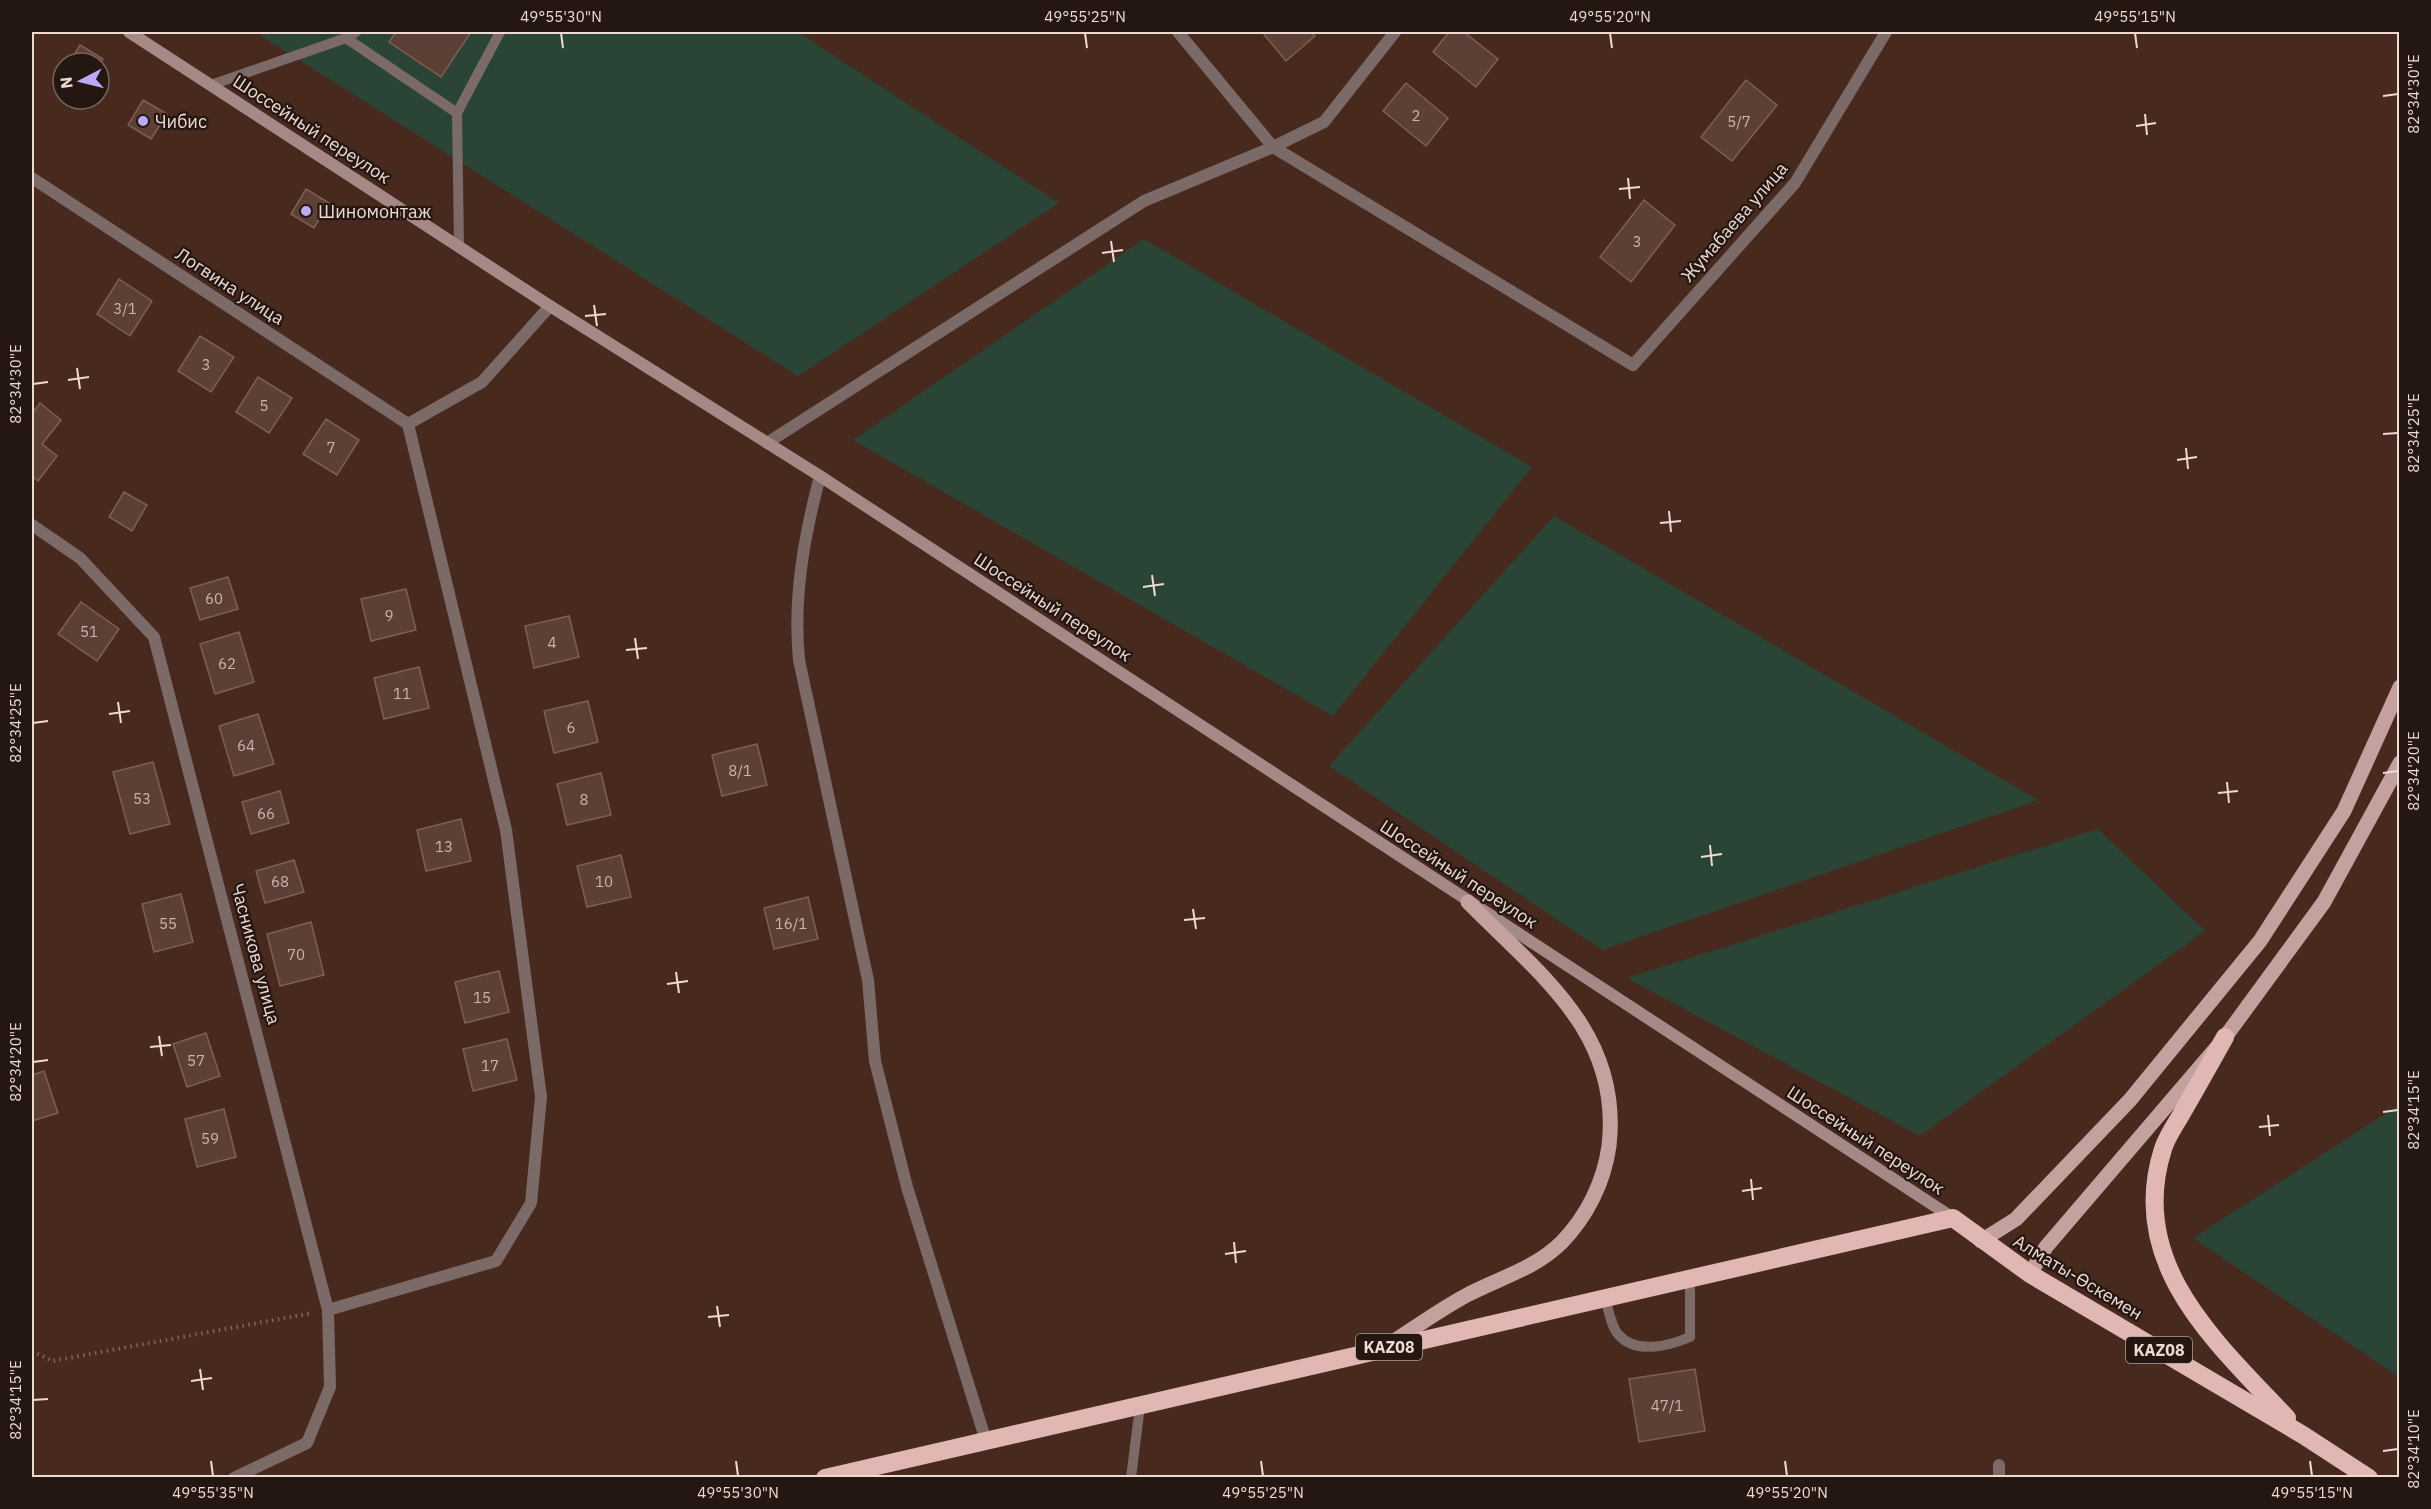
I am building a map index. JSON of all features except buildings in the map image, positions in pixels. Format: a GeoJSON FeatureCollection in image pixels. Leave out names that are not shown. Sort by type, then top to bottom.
{"type":"FeatureCollection","features":[{"type":"Feature","properties":{"kind":"highway"},"geometry":{"type":"LineString","coordinates":[[2225,1037],[2163,1147],[2153,1192],[2156,1235],[2170,1272],[2190,1312],[2303,1435]]}},
{"type":"Feature","properties":{"kind":"highway","name":"KAZ08"},"geometry":{"type":"LineString","coordinates":[[829,1477],[1953,1218]]}},
{"type":"Feature","properties":{"kind":"highway","name":"Алматы-Өскемен"},"geometry":{"type":"LineString","coordinates":[[1953,1218],[2030,1274],[2303,1435],[2369,1478]]}},
{"type":"Feature","properties":{"kind":"main road","name":"Шоссейный переулок"},"geometry":{"type":"LineString","coordinates":[[129,32],[550,306],[820,477],[1953,1218]]}},
{"type":"Feature","properties":{"kind":"main road"},"geometry":{"type":"LineString","coordinates":[[1982,1241],[2016,1219],[2130,1100],[2260,941],[2344,811],[2400,687]]}},
{"type":"Feature","properties":{"kind":"main road"},"geometry":{"type":"LineString","coordinates":[[2030,1274],[2046,1247],[2225,1037],[2324,902],[2400,763]]}},
{"type":"Feature","properties":{"kind":"main road"},"geometry":{"type":"LineString","coordinates":[[1384,1348],[1467,1295],[1521,1272],[1562,1242],[1593,1201],[1607,1162],[1612,1117],[1606,1077],[1592,1040],[1564,999],[1468,902]]}},
{"type":"Feature","properties":{"kind":"street"},"geometry":{"type":"LineString","coordinates":[[1178,32],[1273,147]]}},
{"type":"Feature","properties":{"kind":"street"},"geometry":{"type":"LineString","coordinates":[[767,443],[1144,201],[1273,147],[1324,122],[1395,32]]}},
{"type":"Feature","properties":{"kind":"street","name":"Жумабаева улица"},"geometry":{"type":"LineString","coordinates":[[1273,147],[1633,365],[1795,183],[1886,32]]}},
{"type":"Feature","properties":{"kind":"street","name":"Логвина улица"},"geometry":{"type":"LineString","coordinates":[[32,178],[408,424]]}},
{"type":"Feature","properties":{"kind":"street"},"geometry":{"type":"LineString","coordinates":[[328,1310],[496,1261],[531,1203],[541,1097],[506,830],[408,424],[482,382],[550,306]]}},
{"type":"Feature","properties":{"kind":"street"},"geometry":{"type":"LineString","coordinates":[[820,477],[804,542],[795,623],[799,660],[868,980],[875,1061],[907,1187],[986,1441]]}},
{"type":"Feature","properties":{"kind":"street","name":"Часникова улица"},"geometry":{"type":"LineString","coordinates":[[32,525],[80,558],[154,637],[328,1310],[330,1387],[307,1443],[234,1478]]}},
{"type":"Feature","properties":{"kind":"lane"},"geometry":{"type":"LineString","coordinates":[[211,85],[346,38],[356,32]]}},
{"type":"Feature","properties":{"kind":"lane"},"geometry":{"type":"LineString","coordinates":[[459,247],[457,113],[500,32]]}},
{"type":"Feature","properties":{"kind":"lane"},"geometry":{"type":"LineString","coordinates":[[346,38],[457,113]]}},
{"type":"Feature","properties":{"kind":"lane"},"geometry":{"type":"LineString","coordinates":[[1605,1297],[1618,1334],[1639,1347],[1673,1344],[1690,1337],[1690,1278]]}},
{"type":"Feature","properties":{"kind":"lane"},"geometry":{"type":"LineString","coordinates":[[1131,1478],[1140,1406]]}},
{"type":"Feature","properties":{"kind":"path"},"geometry":{"type":"LineString","coordinates":[[32,1351],[52,1360],[328,1310]]}},
{"type":"Feature","properties":{"kind":"green space"},"geometry":{"type":"Polygon","coordinates":[[[255,32],[798,32],[1059,203],[798,376],[255,32]]]}},
{"type":"Feature","properties":{"kind":"green space"},"geometry":{"type":"Polygon","coordinates":[[[1144,239],[1532,467],[1333,716],[853,440],[1144,239]]]}},
{"type":"Feature","properties":{"kind":"green space"},"geometry":{"type":"Polygon","coordinates":[[[1554,516],[2038,800],[1602,950],[1329,766],[1554,516]]]}},
{"type":"Feature","properties":{"kind":"green space"},"geometry":{"type":"Polygon","coordinates":[[[2098,829],[2205,931],[1920,1136],[1627,978],[2098,829]]]}},
{"type":"Feature","properties":{"kind":"green space"},"geometry":{"type":"Polygon","coordinates":[[[2399,1105],[2399,1377],[2193,1238],[2399,1105]]]}},
{"type":"Feature","properties":{"kind":"place","name":"Чибис"},"geometry":{"type":"Point","coordinates":[143,121]}},
{"type":"Feature","properties":{"kind":"place","name":"Шиномонтаж"},"geometry":{"type":"Point","coordinates":[306,211]}}]}
